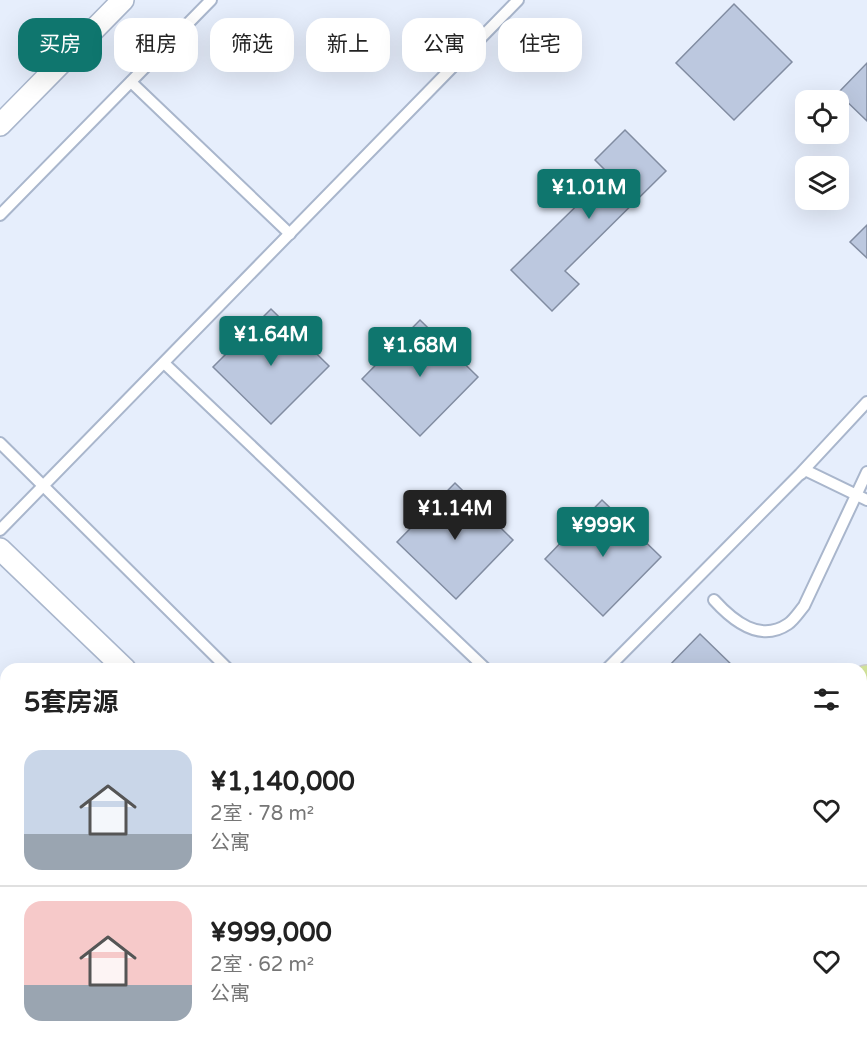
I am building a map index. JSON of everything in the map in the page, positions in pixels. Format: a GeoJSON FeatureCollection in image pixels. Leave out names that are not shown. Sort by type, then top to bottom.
{"type":"FeatureCollection","features":[{"type":"Feature","properties":{"kind":"street"},"geometry":{"type":"LineString","coordinates":[[0,125],[123,0]]}},
{"type":"Feature","properties":{"kind":"street"},"geometry":{"type":"LineString","coordinates":[[0,549],[119,663]]}},
{"type":"Feature","properties":{"kind":"lane"},"geometry":{"type":"LineString","coordinates":[[0,215],[211,0]]}},
{"type":"Feature","properties":{"kind":"lane"},"geometry":{"type":"LineString","coordinates":[[0,530],[518,0]]}},
{"type":"Feature","properties":{"kind":"lane"},"geometry":{"type":"LineString","coordinates":[[131,82],[290,234]]}},
{"type":"Feature","properties":{"kind":"lane"},"geometry":{"type":"LineString","coordinates":[[164,363],[480,663]]}},
{"type":"Feature","properties":{"kind":"lane"},"geometry":{"type":"LineString","coordinates":[[613,663],[800,474],[867,402]]}},
{"type":"Feature","properties":{"kind":"lane"},"geometry":{"type":"LineString","coordinates":[[0,443],[222,663]]}},
{"type":"Feature","properties":{"kind":"lane"},"geometry":{"type":"LineString","coordinates":[[800,474],[805,470],[867,500]]}},
{"type":"Feature","properties":{"kind":"lane"},"geometry":{"type":"LineString","coordinates":[[714,600],[730,617],[748,627],[768,633],[789,624],[804,606],[867,472]]}},
{"type":"Feature","properties":{"kind":"building"},"geometry":{"type":"Polygon","coordinates":[[[734,4],[792,62],[734,120],[676,63],[734,4]]]}},
{"type":"Feature","properties":{"kind":"building"},"geometry":{"type":"Polygon","coordinates":[[[867,63],[867,121],[849,104],[849,90],[841,90],[867,63]]]}},
{"type":"Feature","properties":{"kind":"building"},"geometry":{"type":"Polygon","coordinates":[[[625,130],[666,171],[565,271],[579,284],[552,311],[511,270],[609,174],[595,160],[625,130]]]}},
{"type":"Feature","properties":{"kind":"building"},"geometry":{"type":"Polygon","coordinates":[[[867,225],[867,258],[850,242],[867,225]]]}},
{"type":"Feature","properties":{"kind":"building"},"geometry":{"type":"Polygon","coordinates":[[[271,309],[329,366],[271,424],[213,367],[271,309]]]}},
{"type":"Feature","properties":{"kind":"building"},"geometry":{"type":"Polygon","coordinates":[[[420,320],[478,377],[420,436],[362,379],[420,320]]]}},
{"type":"Feature","properties":{"kind":"building"},"geometry":{"type":"Polygon","coordinates":[[[455,483],[513,540],[456,599],[397,542],[455,483]]]}},
{"type":"Feature","properties":{"kind":"building"},"geometry":{"type":"Polygon","coordinates":[[[602,500],[661,557],[603,616],[545,559],[602,500]]]}},
{"type":"Feature","properties":{"kind":"building"},"geometry":{"type":"Polygon","coordinates":[[[700,634],[730,663],[672,663],[700,634]]]}}]}
